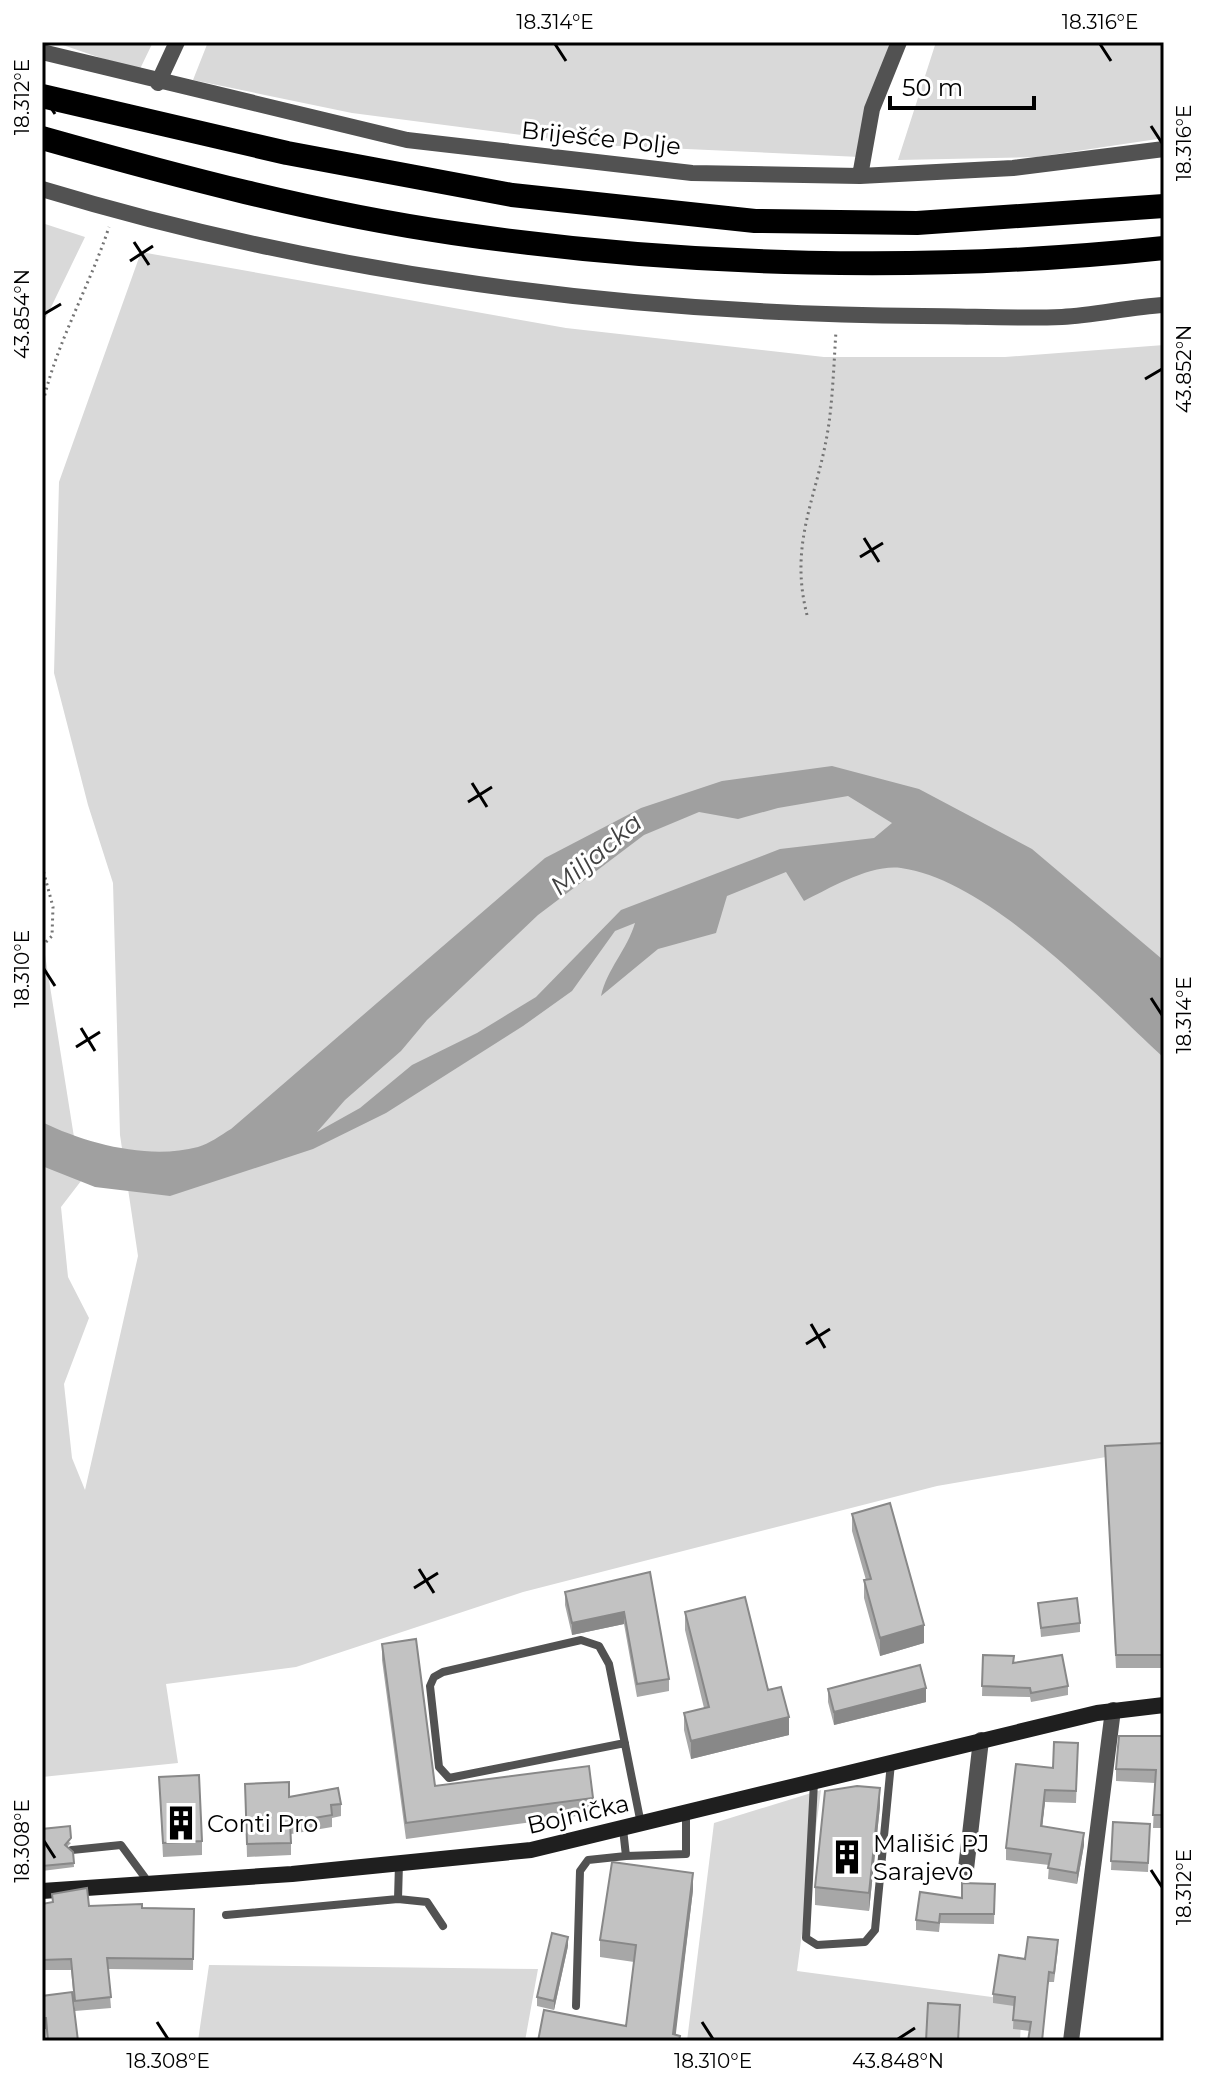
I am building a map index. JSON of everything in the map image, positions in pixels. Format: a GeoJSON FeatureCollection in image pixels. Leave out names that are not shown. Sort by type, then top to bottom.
{"type":"FeatureCollection","features":[{"type":"Feature","properties":{"kind":"highway"},"geometry":{"type":"LineString","coordinates":[[42,96],[272,150],[456,186],[512,195],[755,221],[917,223],[1164,206]]}},
{"type":"Feature","properties":{"kind":"highway"},"geometry":{"type":"LineString","coordinates":[[42,138],[214,185],[358,215],[453,233],[595,248],[864,261],[1035,259],[1164,248]]}},
{"type":"Feature","properties":{"kind":"main road","name":"Bojnička"},"geometry":{"type":"LineString","coordinates":[[42,1891],[531,1850],[981,1740],[1113,1710],[1164,1705]]}},
{"type":"Feature","properties":{"kind":"street"},"geometry":{"type":"LineString","coordinates":[[158,83],[177,42]]}},
{"type":"Feature","properties":{"kind":"street"},"geometry":{"type":"LineString","coordinates":[[860,176],[872,109],[899,42]]}},
{"type":"Feature","properties":{"kind":"street","name":"Briješće Polje"},"geometry":{"type":"LineString","coordinates":[[42,52],[158,83],[407,140],[692,173],[860,176],[1013,168],[1164,149]]}},
{"type":"Feature","properties":{"kind":"street"},"geometry":{"type":"LineString","coordinates":[[42,189],[114,211],[358,264],[469,282],[693,308],[837,315],[1064,317],[1164,305]]}},
{"type":"Feature","properties":{"kind":"street"},"geometry":{"type":"LineString","coordinates":[[1071,2041],[1113,1710]]}},
{"type":"Feature","properties":{"kind":"street"},"geometry":{"type":"LineString","coordinates":[[966,1869],[981,1740]]}},
{"type":"Feature","properties":{"kind":"lane"},"geometry":{"type":"LineString","coordinates":[[625,1743],[449,1778],[439,1767],[430,1686],[434,1677],[443,1672],[581,1640],[599,1646],[609,1664],[625,1743],[641,1824]]}},
{"type":"Feature","properties":{"kind":"lane"},"geometry":{"type":"LineString","coordinates":[[814,1781],[806,1938],[817,1945],[865,1942],[875,1930],[891,1763]]}},
{"type":"Feature","properties":{"kind":"lane"},"geometry":{"type":"LineString","coordinates":[[576,2006],[581,1866],[588,1860],[686,1854],[686,1813]]}},
{"type":"Feature","properties":{"kind":"lane"},"geometry":{"type":"LineString","coordinates":[[623,1829],[626,1856]]}},
{"type":"Feature","properties":{"kind":"lane"},"geometry":{"type":"LineString","coordinates":[[72,1850],[121,1845],[149,1884]]}},
{"type":"Feature","properties":{"kind":"lane"},"geometry":{"type":"LineString","coordinates":[[398,1899],[399,1863]]}},
{"type":"Feature","properties":{"kind":"lane"},"geometry":{"type":"LineString","coordinates":[[226,1915],[398,1899],[427,1902],[443,1926]]}},
{"type":"Feature","properties":{"kind":"path"},"geometry":{"type":"LineString","coordinates":[[42,407],[48,378],[96,268],[114,211]]}},
{"type":"Feature","properties":{"kind":"path"},"geometry":{"type":"LineString","coordinates":[[807,615],[799,582],[800,545],[829,424],[837,315]]}},
{"type":"Feature","properties":{"kind":"path"},"geometry":{"type":"LineString","coordinates":[[42,866],[53,907],[52,936],[42,946]]}},
{"type":"Feature","properties":{"kind":"shaded area"},"geometry":{"type":"Polygon","coordinates":[[[54,42],[153,42],[139,71],[54,42]]]}},
{"type":"Feature","properties":{"kind":"shaded area"},"geometry":{"type":"Polygon","coordinates":[[[208,42],[895,42],[860,157],[598,145],[352,113],[193,80],[208,42]]]}},
{"type":"Feature","properties":{"kind":"shaded area"},"geometry":{"type":"Polygon","coordinates":[[[936,42],[1164,42],[1164,138],[1037,157],[898,160],[936,42]]]}},
{"type":"Feature","properties":{"kind":"shaded area"},"geometry":{"type":"Polygon","coordinates":[[[42,223],[85,237],[42,326],[42,223]]]}},
{"type":"Feature","properties":{"kind":"shaded area"},"geometry":{"type":"Polygon","coordinates":[[[141,252],[566,328],[824,357],[1005,357],[1164,345],[1164,1447],[937,1486],[523,1592],[296,1667],[166,1684],[178,1763],[42,1777],[42,936],[81,1181],[61,1207],[68,1277],[89,1318],[64,1384],[72,1458],[85,1490],[138,1256],[120,1135],[113,883],[88,805],[54,673],[59,482],[141,252]]]}},
{"type":"Feature","properties":{"kind":"shaded area"},"geometry":{"type":"Polygon","coordinates":[[[821,1790],[797,1971],[1022,2001],[1020,2041],[687,2041],[714,1823],[821,1790]]]}},
{"type":"Feature","properties":{"kind":"shaded area"},"geometry":{"type":"Polygon","coordinates":[[[209,1965],[538,1969],[525,2041],[198,2041],[209,1965]]]}},
{"type":"Feature","properties":{"kind":"water","name":"Miljacka"},"geometry":{"type":"Polygon","coordinates":[[[832,766],[919,789],[1032,849],[1162,959],[1164,1058],[1041,945],[970,894],[935,877],[889,868],[851,878],[804,901],[786,872],[727,896],[716,933],[658,949],[601,996],[635,923],[615,931],[572,991],[386,1113],[313,1149],[170,1196],[95,1187],[42,1166],[42,1122],[98,1143],[139,1151],[179,1151],[211,1142],[231,1129],[545,858],[641,808],[722,781],[832,766]],[[848,796],[778,808],[738,819],[699,812],[644,835],[538,915],[427,1020],[401,1051],[345,1100],[317,1132],[360,1108],[412,1065],[477,1033],[536,997],[621,910],[780,849],[874,838],[892,823],[848,796]]]}},
{"type":"Feature","properties":{"kind":"building"},"geometry":{"type":"Polygon","coordinates":[[[1164,1443],[1164,1655],[1116,1655],[1105,1446],[1164,1443]]]}},
{"type":"Feature","properties":{"kind":"building"},"geometry":{"type":"Polygon","coordinates":[[[890,1503],[924,1625],[880,1638],[864,1580],[871,1579],[852,1514],[890,1503]]]}},
{"type":"Feature","properties":{"kind":"building"},"geometry":{"type":"Polygon","coordinates":[[[650,1572],[669,1679],[637,1684],[624,1612],[572,1623],[565,1592],[650,1572]]]}},
{"type":"Feature","properties":{"kind":"building"},"geometry":{"type":"Polygon","coordinates":[[[745,1597],[768,1690],[781,1687],[789,1717],[691,1741],[684,1713],[709,1707],[685,1612],[745,1597]]]}},
{"type":"Feature","properties":{"kind":"building"},"geometry":{"type":"Polygon","coordinates":[[[1077,1598],[1080,1623],[1041,1628],[1038,1603],[1077,1598]]]}},
{"type":"Feature","properties":{"kind":"building"},"geometry":{"type":"Polygon","coordinates":[[[416,1639],[435,1786],[589,1766],[593,1798],[406,1823],[382,1644],[416,1639]]]}},
{"type":"Feature","properties":{"kind":"building"},"geometry":{"type":"Polygon","coordinates":[[[983,1655],[1014,1656],[1013,1663],[1062,1655],[1068,1686],[1031,1693],[1030,1688],[982,1686],[983,1655]]]}},
{"type":"Feature","properties":{"kind":"building"},"geometry":{"type":"Polygon","coordinates":[[[920,1665],[926,1688],[834,1712],[828,1689],[920,1665]]]}},
{"type":"Feature","properties":{"kind":"building"},"geometry":{"type":"Polygon","coordinates":[[[1119,1736],[1164,1736],[1164,1815],[1153,1815],[1156,1770],[1116,1769],[1119,1736]]]}},
{"type":"Feature","properties":{"kind":"building"},"geometry":{"type":"Polygon","coordinates":[[[1054,1742],[1078,1743],[1076,1791],[1045,1790],[1041,1826],[1084,1833],[1077,1873],[1048,1868],[1051,1854],[1006,1848],[1016,1764],[1053,1768],[1054,1742]]]}},
{"type":"Feature","properties":{"kind":"building","name":"Conti Pro"},"geometry":{"type":"Polygon","coordinates":[[[199,1775],[202,1841],[163,1843],[159,1777],[199,1775]]]}},
{"type":"Feature","properties":{"kind":"building"},"geometry":{"type":"Polygon","coordinates":[[[289,1782],[289,1797],[338,1788],[341,1804],[331,1805],[332,1815],[290,1822],[291,1843],[247,1844],[245,1784],[289,1782]]]}},
{"type":"Feature","properties":{"kind":"building","name":"Mališić PJ Sarajevo"},"geometry":{"type":"Polygon","coordinates":[[[857,1786],[880,1788],[869,1893],[815,1887],[825,1791],[857,1786]]]}},
{"type":"Feature","properties":{"kind":"building"},"geometry":{"type":"Polygon","coordinates":[[[1113,1822],[1150,1824],[1148,1863],[1111,1861],[1113,1822]]]}},
{"type":"Feature","properties":{"kind":"building"},"geometry":{"type":"Polygon","coordinates":[[[70,1826],[71,1838],[65,1845],[73,1852],[74,1863],[42,1866],[42,1829],[70,1826]]]}},
{"type":"Feature","properties":{"kind":"building"},"geometry":{"type":"Polygon","coordinates":[[[612,1862],[693,1873],[673,2034],[680,2036],[679,2041],[538,2041],[544,2010],[626,2026],[636,1945],[600,1940],[612,1862]]]}},
{"type":"Feature","properties":{"kind":"building"},"geometry":{"type":"Polygon","coordinates":[[[962,1883],[995,1884],[994,1914],[940,1914],[939,1923],[916,1920],[920,1892],[962,1898],[962,1883]]]}},
{"type":"Feature","properties":{"kind":"building"},"geometry":{"type":"Polygon","coordinates":[[[87,1888],[89,1906],[142,1904],[142,1908],[194,1909],[193,1959],[107,1958],[111,1997],[75,2001],[71,1959],[42,1960],[42,1904],[53,1902],[52,1894],[87,1888]]]}},
{"type":"Feature","properties":{"kind":"building"},"geometry":{"type":"Polygon","coordinates":[[[552,1933],[568,1937],[554,2001],[537,1997],[552,1933]]]}},
{"type":"Feature","properties":{"kind":"building"},"geometry":{"type":"Polygon","coordinates":[[[1028,1937],[1058,1940],[1054,1973],[1049,1972],[1042,2041],[1028,2041],[1031,2022],[1013,2020],[1015,1997],[993,1994],[999,1955],[1025,1959],[1028,1937]]]}},
{"type":"Feature","properties":{"kind":"building"},"geometry":{"type":"Polygon","coordinates":[[[72,1992],[78,2041],[48,2041],[46,2018],[42,2018],[42,1996],[72,1992]]]}},
{"type":"Feature","properties":{"kind":"building"},"geometry":{"type":"Polygon","coordinates":[[[928,2003],[960,2005],[958,2041],[926,2041],[928,2003]]]}},
{"type":"Feature","properties":{"kind":"place","name":"Conti Pro"},"geometry":{"type":"Point","coordinates":[181,1823]}},
{"type":"Feature","properties":{"kind":"place","name":"Mališić PJ Sarajevo"},"geometry":{"type":"Point","coordinates":[847,1857]}}]}
